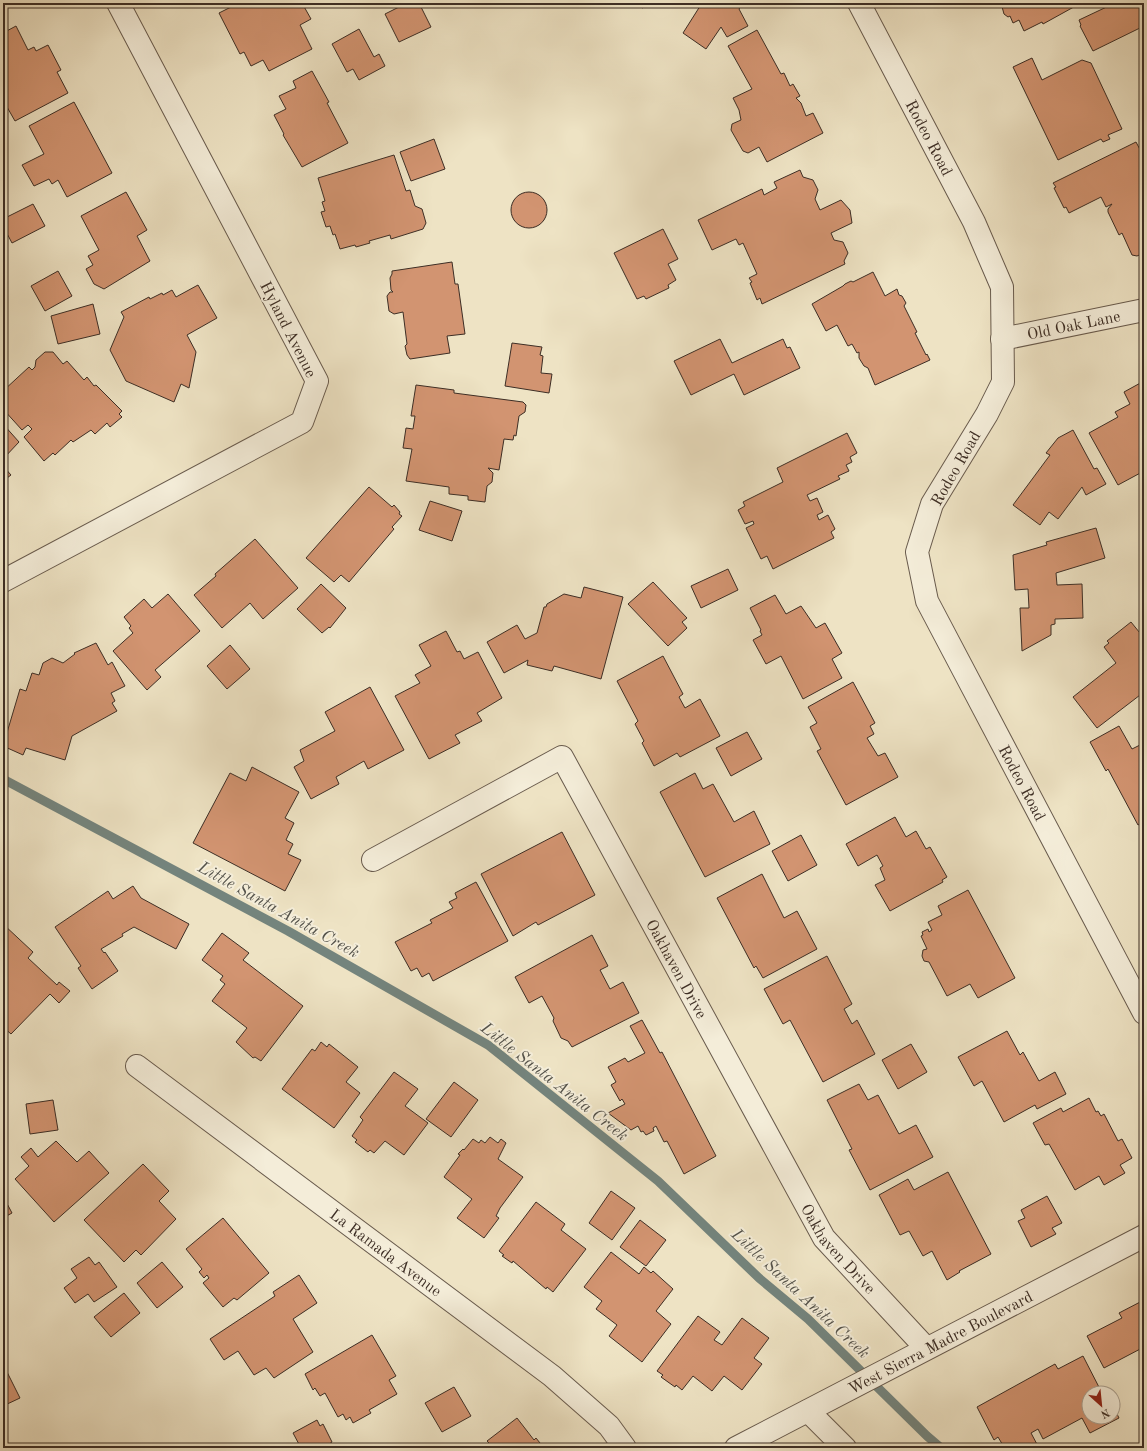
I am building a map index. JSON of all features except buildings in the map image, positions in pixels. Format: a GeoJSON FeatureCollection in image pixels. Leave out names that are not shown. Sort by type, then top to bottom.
{"type":"FeatureCollection","features":[{"type":"Feature","properties":{"kind":"street","name":"Hyland Avenue"},"geometry":{"type":"LineString","coordinates":[[3,581],[302,422],[317,381],[118,3]]}},
{"type":"Feature","properties":{"kind":"street","name":"Rodeo Road"},"geometry":{"type":"LineString","coordinates":[[859,3],[974,222],[1002,287],[1003,382],[987,414],[932,504],[917,552],[927,601],[1144,1012]]}},
{"type":"Feature","properties":{"kind":"street","name":"Old Oak Lane"},"geometry":{"type":"LineString","coordinates":[[1002,338],[1144,310]]}},
{"type":"Feature","properties":{"kind":"street","name":"Oakhaven Drive"},"geometry":{"type":"LineString","coordinates":[[373,860],[562,757],[824,1238],[926,1348]]}},
{"type":"Feature","properties":{"kind":"street","name":"La Ramada Avenue"},"geometry":{"type":"LineString","coordinates":[[138,1066],[552,1376],[609,1426],[625,1448]]}},
{"type":"Feature","properties":{"kind":"street","name":"West Sierra Madre Boulevard"},"geometry":{"type":"LineString","coordinates":[[736,1448],[1144,1236]]}},
{"type":"Feature","properties":{"kind":"street"},"geometry":{"type":"LineString","coordinates":[[808,1411],[844,1448]]}},
{"type":"Feature","properties":{"kind":"waterway","name":"Little Santa Anita Creek"},"geometry":{"type":"LineString","coordinates":[[3,779],[288,931],[488,1045],[658,1181],[759,1278],[808,1319],[941,1448]]}}]}
